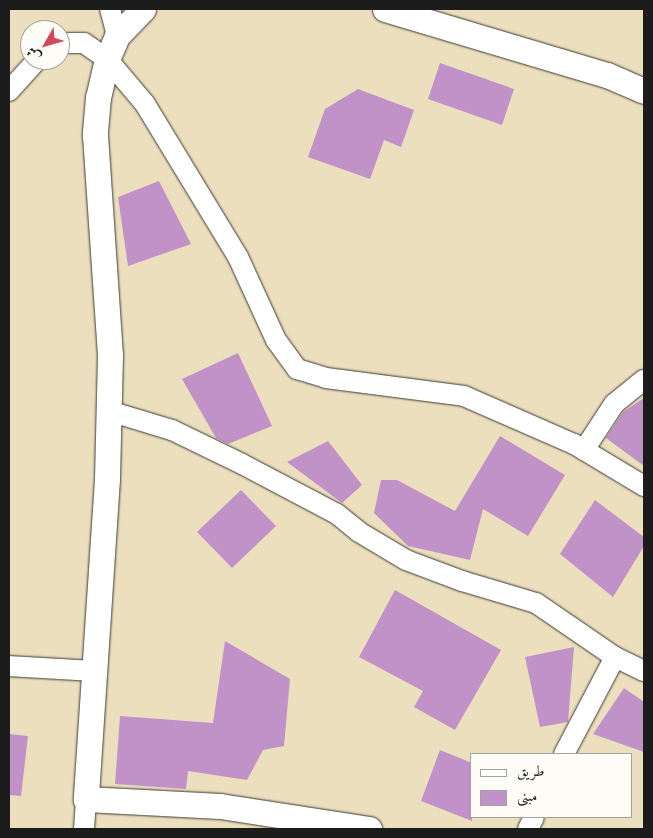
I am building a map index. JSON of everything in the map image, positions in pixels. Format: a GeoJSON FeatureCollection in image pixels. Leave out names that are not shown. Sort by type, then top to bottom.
{"type":"FeatureCollection","features":[{"type":"Feature","properties":{"kind":"street"},"geometry":{"type":"LineString","coordinates":[[110,9],[117,36]]}},
{"type":"Feature","properties":{"kind":"street"},"geometry":{"type":"LineString","coordinates":[[84,829],[93,671],[100,619],[110,354],[95,135],[98,97],[107,59],[117,36],[143,9]]}},
{"type":"Feature","properties":{"kind":"street"},"geometry":{"type":"LineString","coordinates":[[385,9],[572,64],[644,91]]}},
{"type":"Feature","properties":{"kind":"street"},"geometry":{"type":"LineString","coordinates":[[70,43],[84,43],[107,59],[145,104],[238,257],[281,349],[297,369],[326,378],[464,396],[530,422],[584,450],[644,486]]}},
{"type":"Feature","properties":{"kind":"street"},"geometry":{"type":"LineString","coordinates":[[9,91],[27,70]]}},
{"type":"Feature","properties":{"kind":"street"},"geometry":{"type":"LineString","coordinates":[[584,450],[614,404],[644,380]]}},
{"type":"Feature","properties":{"kind":"street"},"geometry":{"type":"LineString","coordinates":[[109,411],[172,430],[233,460],[337,514],[359,532],[406,560],[449,577],[536,603],[615,657],[644,671]]}},
{"type":"Feature","properties":{"kind":"street"},"geometry":{"type":"LineString","coordinates":[[565,753],[615,657]]}},
{"type":"Feature","properties":{"kind":"street"},"geometry":{"type":"LineString","coordinates":[[9,666],[93,671]]}},
{"type":"Feature","properties":{"kind":"street"},"geometry":{"type":"LineString","coordinates":[[86,799],[220,806],[368,829]]}},
{"type":"Feature","properties":{"kind":"building"},"geometry":{"type":"Polygon","coordinates":[[[440,63],[514,89],[502,125],[428,99],[440,63]]]}},
{"type":"Feature","properties":{"kind":"building"},"geometry":{"type":"Polygon","coordinates":[[[358,89],[414,110],[401,147],[384,140],[370,179],[308,157],[325,109],[358,89]]]}},
{"type":"Feature","properties":{"kind":"building"},"geometry":{"type":"Polygon","coordinates":[[[159,181],[191,244],[128,266],[118,197],[159,181]]]}},
{"type":"Feature","properties":{"kind":"building"},"geometry":{"type":"Polygon","coordinates":[[[238,353],[272,426],[228,444],[216,438],[182,379],[238,353]]]}},
{"type":"Feature","properties":{"kind":"building"},"geometry":{"type":"Polygon","coordinates":[[[644,398],[644,466],[606,438],[623,412],[644,398]]]}},
{"type":"Feature","properties":{"kind":"building"},"geometry":{"type":"Polygon","coordinates":[[[500,436],[565,475],[528,536],[483,509],[470,560],[408,546],[374,513],[381,480],[397,480],[455,511],[500,436]]]}},
{"type":"Feature","properties":{"kind":"building"},"geometry":{"type":"Polygon","coordinates":[[[328,441],[362,485],[342,503],[287,462],[328,441]]]}},
{"type":"Feature","properties":{"kind":"building"},"geometry":{"type":"Polygon","coordinates":[[[241,490],[276,526],[232,568],[197,532],[241,490]]]}},
{"type":"Feature","properties":{"kind":"building"},"geometry":{"type":"Polygon","coordinates":[[[595,500],[644,537],[644,546],[613,597],[560,554],[595,500]]]}},
{"type":"Feature","properties":{"kind":"building"},"geometry":{"type":"Polygon","coordinates":[[[395,590],[501,650],[455,730],[414,707],[423,691],[359,657],[395,590]]]}},
{"type":"Feature","properties":{"kind":"building"},"geometry":{"type":"Polygon","coordinates":[[[225,641],[290,679],[284,746],[263,750],[247,780],[188,771],[186,789],[115,784],[120,716],[213,723],[225,641]]]}},
{"type":"Feature","properties":{"kind":"building"},"geometry":{"type":"Polygon","coordinates":[[[574,647],[568,722],[540,727],[525,657],[574,647]]]}},
{"type":"Feature","properties":{"kind":"building"},"geometry":{"type":"Polygon","coordinates":[[[624,688],[644,702],[644,752],[593,734],[624,688]]]}},
{"type":"Feature","properties":{"kind":"building"},"geometry":{"type":"Polygon","coordinates":[[[9,734],[28,736],[21,796],[9,795],[9,734]]]}},
{"type":"Feature","properties":{"kind":"building"},"geometry":{"type":"Polygon","coordinates":[[[440,750],[470,762],[470,818],[472,818],[472,821],[421,801],[440,750]]]}}]}
